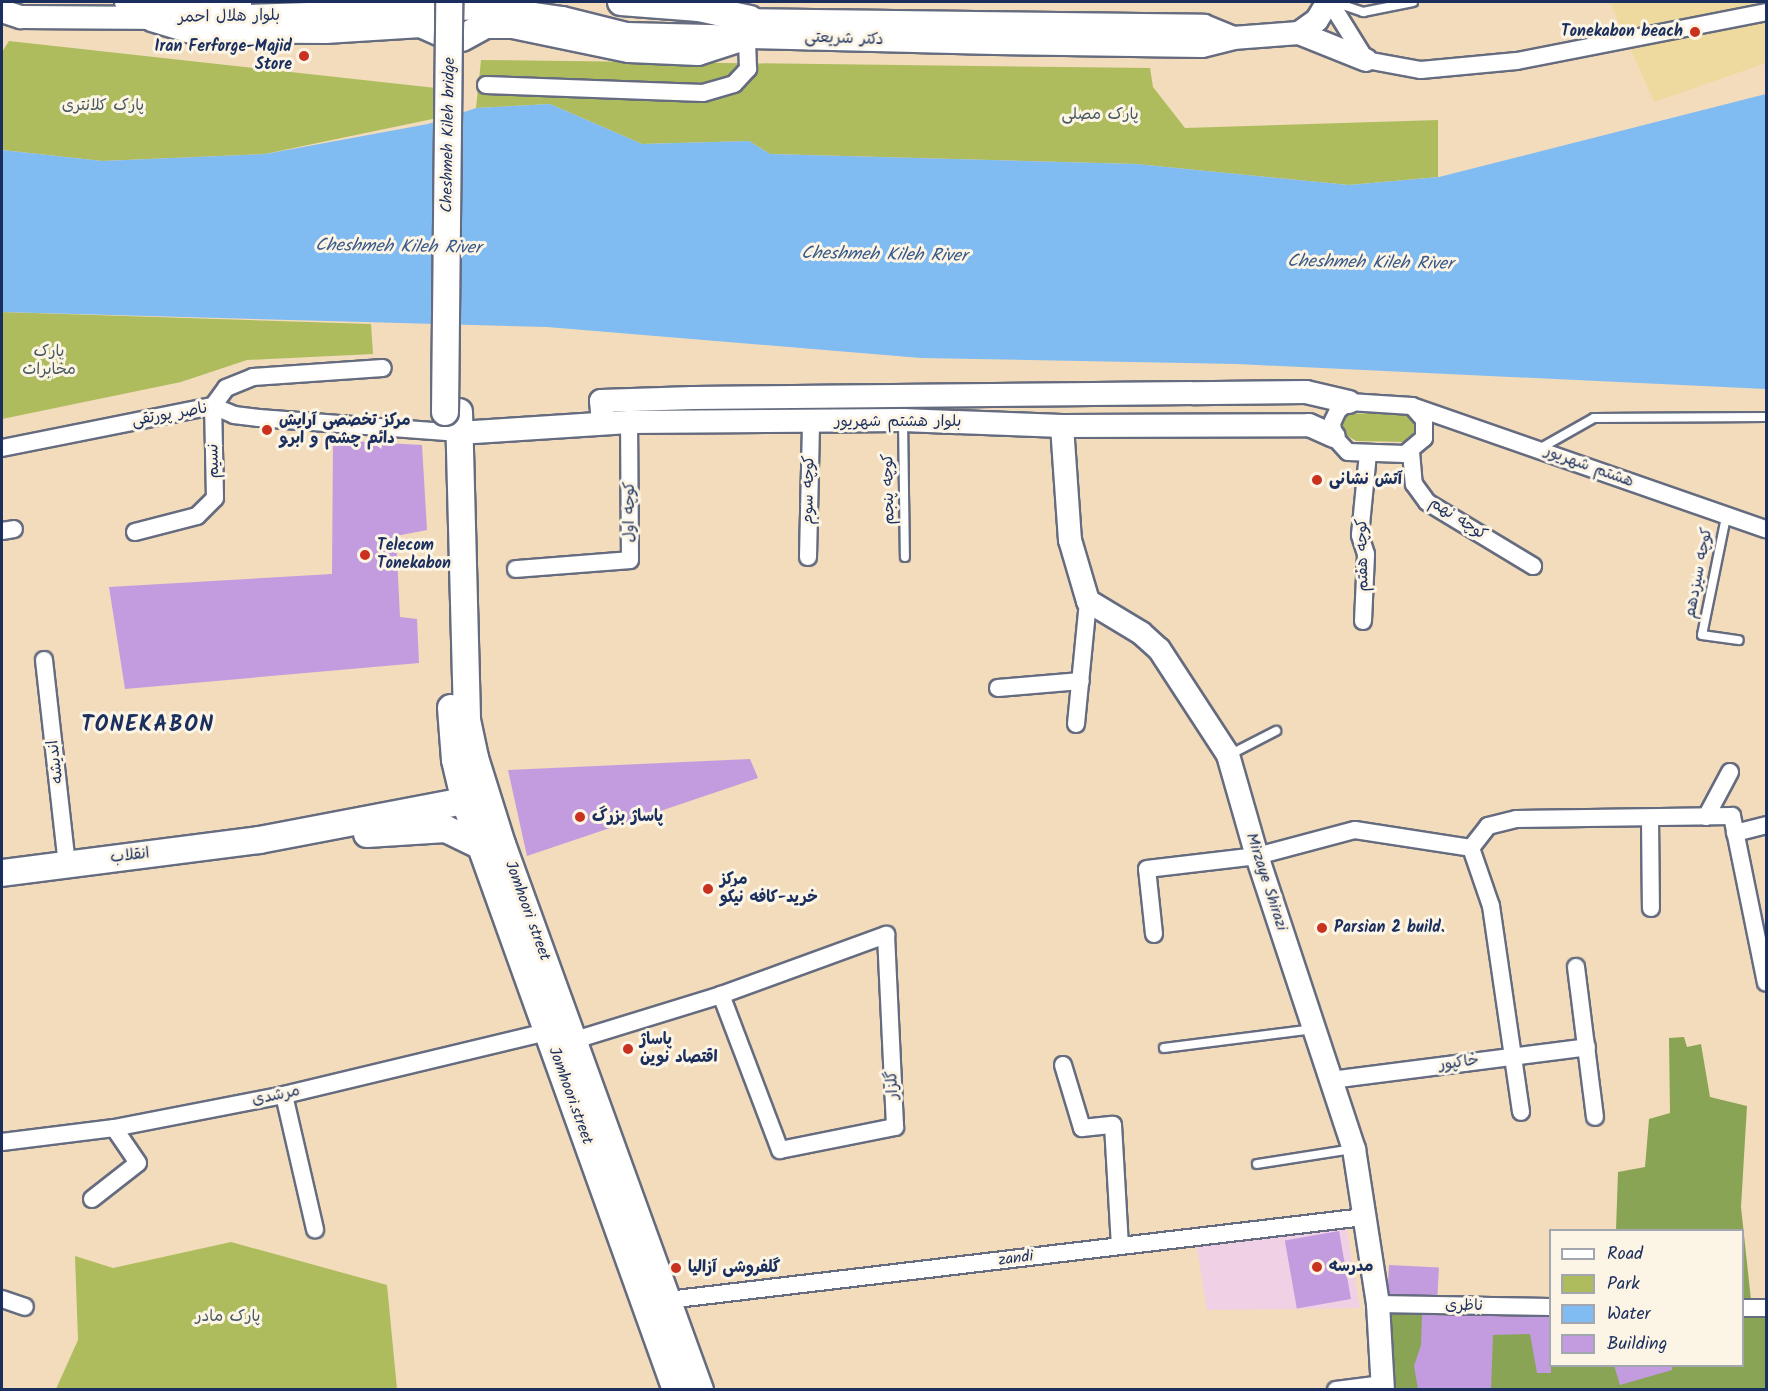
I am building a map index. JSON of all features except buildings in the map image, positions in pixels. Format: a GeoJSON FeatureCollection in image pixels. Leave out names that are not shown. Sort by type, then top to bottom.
{"type":"FeatureCollection","features":[{"type":"Feature","properties":{"kind":"main road"},"geometry":{"type":"LineString","coordinates":[[621,2],[699,8],[748,28]]}},
{"type":"Feature","properties":{"kind":"main road","name":"Cheshmeh Kileh bridge"},"geometry":{"type":"LineString","coordinates":[[452,423],[456,4]]}},
{"type":"Feature","properties":{"kind":"main road"},"geometry":{"type":"LineString","coordinates":[[153,7],[189,29],[325,30],[421,24],[456,37],[485,25],[513,25],[629,49],[698,52],[748,28]]}},
{"type":"Feature","properties":{"kind":"main road","name":"Jomhoori street"},"geometry":{"type":"LineString","coordinates":[[452,423],[451,714],[455,760],[476,799],[575,1040],[700,1389]]}},
{"type":"Feature","properties":{"kind":"main road","name":"انقلاب"},"geometry":{"type":"LineString","coordinates":[[2,873],[259,840],[476,799]]}},
{"type":"Feature","properties":{"kind":"main road","name":"Jomhoori.street"},"geometry":{"type":"LineString","coordinates":[[476,799],[481,846],[676,1389]]}},
{"type":"Feature","properties":{"kind":"main road","name":"انقلاب"},"geometry":{"type":"LineString","coordinates":[[259,840],[446,829],[481,846]]}},
{"type":"Feature","properties":{"kind":"street","name":"بلوار هلال احمر"},"geometry":{"type":"LineString","coordinates":[[126,2],[153,7],[338,16],[456,4]]}},
{"type":"Feature","properties":{"kind":"street","name":"بلوار هلال احمر"},"geometry":{"type":"LineString","coordinates":[[2,11],[21,17],[153,7],[337,6],[361,2]]}},
{"type":"Feature","properties":{"kind":"street","name":"دکتر شریعتی"},"geometry":{"type":"LineString","coordinates":[[538,2],[663,22],[748,28],[995,33],[1204,26],[1233,38],[1299,33],[1366,60]]}},
{"type":"Feature","properties":{"kind":"street"},"geometry":{"type":"LineString","coordinates":[[1299,33],[1317,20],[1331,2],[1366,60],[1421,70],[1517,61],[1767,12]]}},
{"type":"Feature","properties":{"kind":"street","name":"دکتر شریعتی"},"geometry":{"type":"LineString","coordinates":[[456,4],[562,18],[626,34],[748,28]]}},
{"type":"Feature","properties":{"kind":"street"},"geometry":{"type":"LineString","coordinates":[[486,85],[703,93],[734,84],[748,69],[748,28]]}},
{"type":"Feature","properties":{"kind":"street"},"geometry":{"type":"LineString","coordinates":[[213,406],[226,388],[253,377],[382,368]]}},
{"type":"Feature","properties":{"kind":"street","name":"بلوار هشتم شهریور"},"geometry":{"type":"LineString","coordinates":[[452,423],[602,412],[1306,392],[1349,402]]}},
{"type":"Feature","properties":{"kind":"street"},"geometry":{"type":"LineString","coordinates":[[1349,402],[1335,417],[1334,436],[1348,452],[1411,452],[1421,444],[1426,426],[1412,406]]}},
{"type":"Feature","properties":{"kind":"street","name":"هشتم شهریور"},"geometry":{"type":"LineString","coordinates":[[1349,402],[1412,406],[1726,517],[1767,529]]}},
{"type":"Feature","properties":{"kind":"street","name":"ناصر پورتقی"},"geometry":{"type":"LineString","coordinates":[[2,448],[213,406],[234,415],[259,418],[452,423]]}},
{"type":"Feature","properties":{"kind":"street","name":"نسیم"},"geometry":{"type":"LineString","coordinates":[[135,532],[197,516],[215,498],[213,406]]}},
{"type":"Feature","properties":{"kind":"street","name":"بلوار هشتم شهریور"},"geometry":{"type":"LineString","coordinates":[[602,412],[629,422],[811,423],[903,420],[1062,426],[1309,425],[1334,436]]}},
{"type":"Feature","properties":{"kind":"street","name":"کوچه اول"},"geometry":{"type":"LineString","coordinates":[[516,569],[630,560],[629,422]]}},
{"type":"Feature","properties":{"kind":"street","name":"کوچه سوم"},"geometry":{"type":"LineString","coordinates":[[808,557],[811,423]]}},
{"type":"Feature","properties":{"kind":"street"},"geometry":{"type":"LineString","coordinates":[[1062,426],[1070,540],[1088,601],[1076,724]]}},
{"type":"Feature","properties":{"kind":"street","name":"کوچه نهم"},"geometry":{"type":"LineString","coordinates":[[1411,452],[1414,484],[1427,501],[1533,566]]}},
{"type":"Feature","properties":{"kind":"street","name":"کوچه هفتم"},"geometry":{"type":"LineString","coordinates":[[1363,621],[1366,554],[1360,535],[1368,453]]}},
{"type":"Feature","properties":{"kind":"street","name":"Mirzaye Shirazi"},"geometry":{"type":"LineString","coordinates":[[1088,601],[1141,633],[1159,649],[1228,755],[1257,856],[1354,1149],[1378,1304],[1383,1387]]}},
{"type":"Feature","properties":{"kind":"street","name":"اندیشه"},"geometry":{"type":"LineString","coordinates":[[44,660],[67,864]]}},
{"type":"Feature","properties":{"kind":"street"},"geometry":{"type":"LineString","coordinates":[[998,688],[1081,681]]}},
{"type":"Feature","properties":{"kind":"street"},"geometry":{"type":"LineString","coordinates":[[1706,817],[1730,772]]}},
{"type":"Feature","properties":{"kind":"street"},"geometry":{"type":"LineString","coordinates":[[1471,848],[1488,826],[1516,819],[1732,816],[1761,923],[1767,983]]}},
{"type":"Feature","properties":{"kind":"street"},"geometry":{"type":"LineString","coordinates":[[1650,818],[1651,908]]}},
{"type":"Feature","properties":{"kind":"street"},"geometry":{"type":"LineString","coordinates":[[1735,833],[1767,825]]}},
{"type":"Feature","properties":{"kind":"street"},"geometry":{"type":"LineString","coordinates":[[1154,934],[1147,869],[1257,856],[1355,830],[1471,848]]}},
{"type":"Feature","properties":{"kind":"street"},"geometry":{"type":"LineString","coordinates":[[1471,848],[1491,906],[1521,1112]]}},
{"type":"Feature","properties":{"kind":"street","name":"گلزار"},"geometry":{"type":"LineString","coordinates":[[575,1040],[721,995],[886,935],[895,1127],[780,1150],[721,995]]}},
{"type":"Feature","properties":{"kind":"street"},"geometry":{"type":"LineString","coordinates":[[1576,967],[1596,1117]]}},
{"type":"Feature","properties":{"kind":"street","name":"مرشدی"},"geometry":{"type":"LineString","coordinates":[[2,1142],[114,1128],[284,1095],[547,1032]]}},
{"type":"Feature","properties":{"kind":"street","name":"خاکپور"},"geometry":{"type":"LineString","coordinates":[[1331,1080],[1587,1047]]}},
{"type":"Feature","properties":{"kind":"street"},"geometry":{"type":"LineString","coordinates":[[1063,1065],[1082,1128],[1113,1125],[1120,1246]]}},
{"type":"Feature","properties":{"kind":"street"},"geometry":{"type":"LineString","coordinates":[[284,1095],[315,1229]]}},
{"type":"Feature","properties":{"kind":"street"},"geometry":{"type":"LineString","coordinates":[[92,1199],[138,1163],[114,1128]]}},
{"type":"Feature","properties":{"kind":"street","name":"zandi"},"geometry":{"type":"LineString","coordinates":[[668,1300],[1364,1217]]}},
{"type":"Feature","properties":{"kind":"street"},"geometry":{"type":"LineString","coordinates":[[2,1299],[25,1307]]}},
{"type":"Feature","properties":{"kind":"street","name":"ناظری"},"geometry":{"type":"LineString","coordinates":[[1378,1304],[1549,1307]]}},
{"type":"Feature","properties":{"kind":"street"},"geometry":{"type":"LineString","coordinates":[[1744,1308],[1767,1308]]}},
{"type":"Feature","properties":{"kind":"street"},"geometry":{"type":"LineString","coordinates":[[1336,1389],[1383,1387]]}},
{"type":"Feature","properties":{"kind":"lane"},"geometry":{"type":"LineString","coordinates":[[1331,2],[1363,12],[1413,2]]}},
{"type":"Feature","properties":{"kind":"lane"},"geometry":{"type":"LineString","coordinates":[[1539,449],[1594,418],[1767,417]]}},
{"type":"Feature","properties":{"kind":"lane","name":"کوچه پنجم"},"geometry":{"type":"LineString","coordinates":[[903,420],[905,557]]}},
{"type":"Feature","properties":{"kind":"lane","name":"کوچه سیزدهم"},"geometry":{"type":"LineString","coordinates":[[1726,517],[1702,635],[1739,640]]}},
{"type":"Feature","properties":{"kind":"lane"},"geometry":{"type":"LineString","coordinates":[[1228,755],[1276,731]]}},
{"type":"Feature","properties":{"kind":"lane"},"geometry":{"type":"LineString","coordinates":[[1164,1048],[1314,1029]]}},
{"type":"Feature","properties":{"kind":"lane"},"geometry":{"type":"LineString","coordinates":[[1257,1164],[1354,1149]]}},
{"type":"Feature","properties":{"kind":"shaded area"},"geometry":{"type":"Polygon","coordinates":[[[1346,1226],[1360,1308],[1207,1310],[1196,1241],[1346,1226]]]}},
{"type":"Feature","properties":{"kind":"green space","name":"پارک کلانتری"},"geometry":{"type":"Polygon","coordinates":[[[9,41],[436,88],[442,117],[265,154],[102,161],[2,150],[2,52],[9,41]]]}},
{"type":"Feature","properties":{"kind":"green space","name":"پارک مصلی"},"geometry":{"type":"Polygon","coordinates":[[[481,60],[1150,68],[1153,87],[1185,128],[1438,120],[1438,177],[1349,185],[1136,164],[770,154],[749,141],[642,144],[550,104],[476,108],[481,60]]]}},
{"type":"Feature","properties":{"kind":"green space","name":"پارک مخابرات"},"geometry":{"type":"Polygon","coordinates":[[[2,312],[371,324],[373,354],[247,360],[181,382],[2,419],[2,312]]]}},
{"type":"Feature","properties":{"kind":"green space"},"geometry":{"type":"Polygon","coordinates":[[[1403,412],[1414,420],[1417,428],[1406,442],[1356,441],[1343,433],[1343,421],[1349,414],[1403,412]]]}},
{"type":"Feature","properties":{"kind":"green space"},"geometry":{"type":"Polygon","coordinates":[[[1684,1037],[1687,1047],[1701,1044],[1710,1097],[1747,1106],[1741,1207],[1743,1229],[1616,1229],[1618,1172],[1645,1167],[1649,1119],[1670,1113],[1669,1038],[1684,1037]]]}},
{"type":"Feature","properties":{"kind":"green space"},"geometry":{"type":"Polygon","coordinates":[[[1744,1235],[1751,1300],[1744,1300],[1744,1235]]]}},
{"type":"Feature","properties":{"kind":"green space","name":"پارک مادر"},"geometry":{"type":"Polygon","coordinates":[[[231,1242],[387,1285],[397,1389],[56,1389],[78,1340],[75,1256],[113,1268],[231,1242]]]}},
{"type":"Feature","properties":{"kind":"green space"},"geometry":{"type":"Polygon","coordinates":[[[1387,1306],[1549,1307],[1549,1367],[1744,1367],[1744,1311],[1766,1311],[1766,1389],[1394,1389],[1387,1306]]]}},
{"type":"Feature","properties":{"kind":"sand","name":"Tonekabon beach"},"geometry":{"type":"Polygon","coordinates":[[[1610,2],[1766,2],[1766,63],[1654,102],[1610,2]]]}},
{"type":"Feature","properties":{"kind":"water","name":"Cheshmeh Kileh River"},"geometry":{"type":"Polygon","coordinates":[[[1766,94],[1766,389],[1237,364],[921,358],[547,327],[2,312],[2,150],[102,161],[265,154],[428,124],[476,108],[550,104],[642,144],[749,141],[770,154],[1136,164],[1349,185],[1439,177],[1766,94]]]}},
{"type":"Feature","properties":{"kind":"place","name":"Tonekabon beach"},"geometry":{"type":"Point","coordinates":[1695,32]}},
{"type":"Feature","properties":{"kind":"place","name":"Iran Ferforge-Majid Store"},"geometry":{"type":"Point","coordinates":[304,56]}},
{"type":"Feature","properties":{"kind":"place","name":"مرکز تخصصی آرایش دائم چشم و ابرو"},"geometry":{"type":"Point","coordinates":[267,430]}},
{"type":"Feature","properties":{"kind":"place","name":"آتش نشانی"},"geometry":{"type":"Point","coordinates":[1317,480]}},
{"type":"Feature","properties":{"kind":"place","name":"Telecom Tonekabon"},"geometry":{"type":"Point","coordinates":[365,555]}},
{"type":"Feature","properties":{"kind":"place","name":"پاساژ بزرگ"},"geometry":{"type":"Point","coordinates":[580,817]}},
{"type":"Feature","properties":{"kind":"place","name":"مرکز خرید-کافه نیکو"},"geometry":{"type":"Point","coordinates":[708,889]}},
{"type":"Feature","properties":{"kind":"place","name":"Parsian 2 build."},"geometry":{"type":"Point","coordinates":[1322,928]}},
{"type":"Feature","properties":{"kind":"place","name":"پاساژ اقتصاد نوین"},"geometry":{"type":"Point","coordinates":[628,1049]}},
{"type":"Feature","properties":{"kind":"place","name":"مدرسه"},"geometry":{"type":"Point","coordinates":[1317,1267]}},
{"type":"Feature","properties":{"kind":"place","name":"گلفروشی آزالیا"},"geometry":{"type":"Point","coordinates":[676,1268]}},
{"type":"Feature","properties":{"kind":"district","name":"TONEKABON"},"geometry":{"type":"Point","coordinates":[148,726]}}]}
